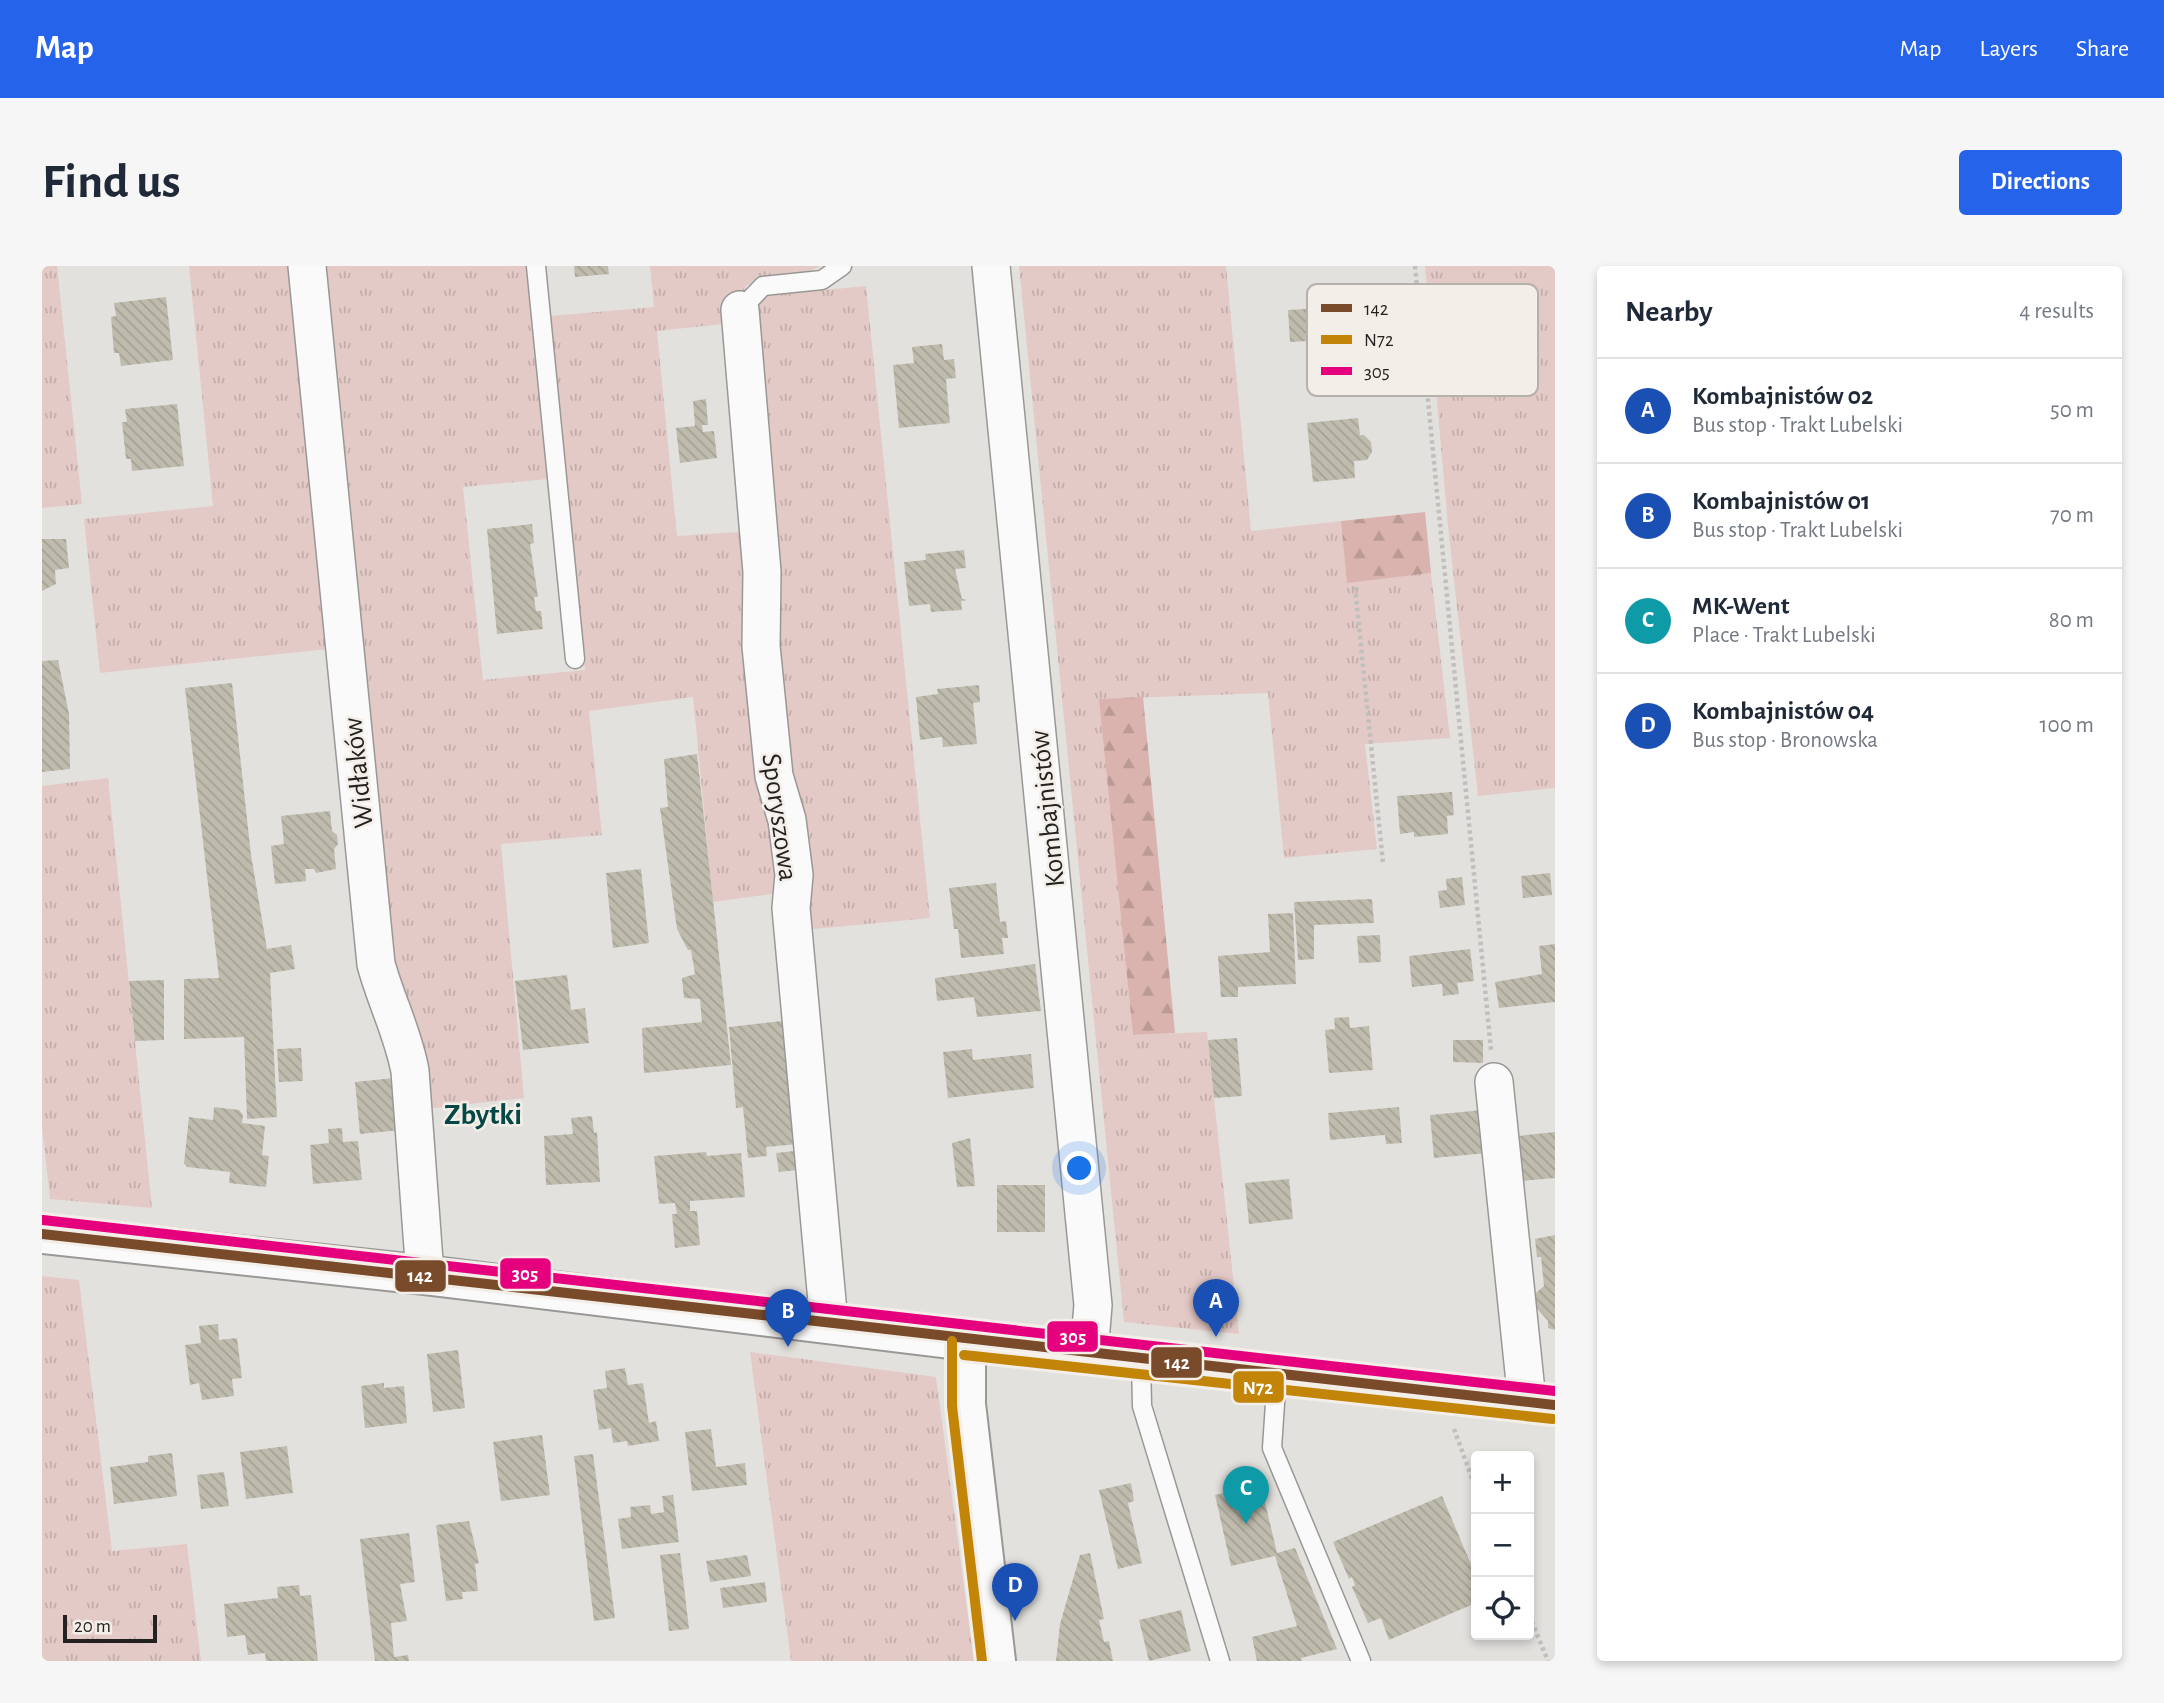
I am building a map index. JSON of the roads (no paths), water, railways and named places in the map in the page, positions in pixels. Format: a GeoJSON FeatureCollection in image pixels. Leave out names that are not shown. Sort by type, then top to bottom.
{"type":"FeatureCollection","features":[{"type":"Feature","properties":{"kind":"street","name":"Widłaków"},"geometry":{"type":"LineString","coordinates":[[307,266],[376,964],[404,1038],[410,1071],[425,1275]]}},
{"type":"Feature","properties":{"kind":"street","name":"Kombajnistów"},"geometry":{"type":"LineString","coordinates":[[990,266],[1093,1305],[1089,1353]]}},
{"type":"Feature","properties":{"kind":"street","name":"Sporyszowa"},"geometry":{"type":"LineString","coordinates":[[740,310],[762,572],[761,646],[774,776],[787,820],[794,875],[792,908],[829,1323]]}},
{"type":"Feature","properties":{"kind":"street"},"geometry":{"type":"LineString","coordinates":[[42,1234],[425,1275],[966,1341],[1541,1403],[1494,1082]]}},
{"type":"Feature","properties":{"kind":"street"},"geometry":{"type":"LineString","coordinates":[[966,1341],[966,1404],[996,1661]]}},
{"type":"Feature","properties":{"kind":"lane"},"geometry":{"type":"LineString","coordinates":[[537,266],[575,659]]}},
{"type":"Feature","properties":{"kind":"lane"},"geometry":{"type":"LineString","coordinates":[[740,310],[763,286],[822,280],[842,266]]}},
{"type":"Feature","properties":{"kind":"lane"},"geometry":{"type":"LineString","coordinates":[[1140,1358],[1142,1406],[1220,1661]]}},
{"type":"Feature","properties":{"kind":"lane"},"geometry":{"type":"LineString","coordinates":[[1277,1374],[1272,1448],[1361,1661]]}},
{"type":"Feature","properties":{"kind":"place","name":"Kombajnistów 02"},"geometry":{"type":"Point","coordinates":[1216,1337]}},
{"type":"Feature","properties":{"kind":"place","name":"Kombajnistów 01"},"geometry":{"type":"Point","coordinates":[788,1347]}},
{"type":"Feature","properties":{"kind":"place","name":"MK-Went"},"geometry":{"type":"Point","coordinates":[1246,1524]}},
{"type":"Feature","properties":{"kind":"place","name":"Kombajnistów 04"},"geometry":{"type":"Point","coordinates":[1015,1621]}},
{"type":"Feature","properties":{"kind":"district","name":"Zbytki"},"geometry":{"type":"Point","coordinates":[483,1114]}}]}
